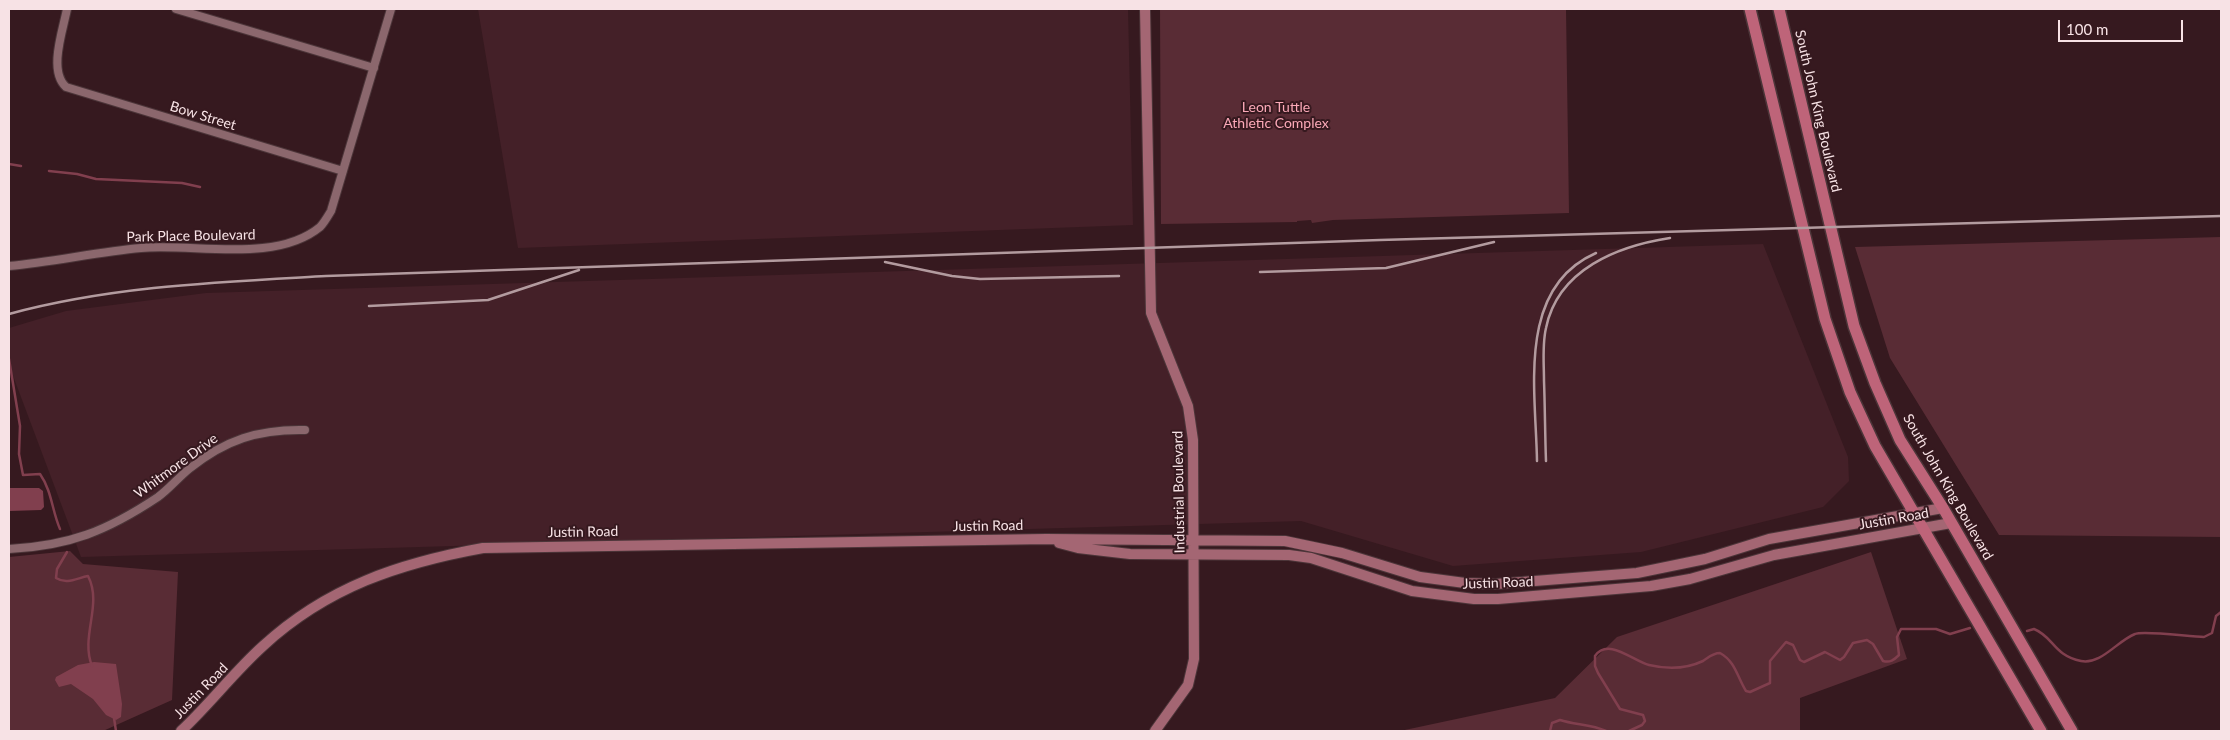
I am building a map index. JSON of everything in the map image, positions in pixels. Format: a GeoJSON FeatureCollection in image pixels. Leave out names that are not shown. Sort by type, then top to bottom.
{"type":"FeatureCollection","features":[{"type":"Feature","properties":{"kind":"main road"},"geometry":{"type":"LineString","coordinates":[[1750,9],[1825,319],[1850,392],[1875,446],[2041,731]]}},
{"type":"Feature","properties":{"kind":"main road","name":"South John King Boulevard"},"geometry":{"type":"LineString","coordinates":[[1779,9],[1854,326],[1875,383],[1900,440],[1951,523],[2072,731]]}},
{"type":"Feature","properties":{"kind":"street","name":"Bow Street"},"geometry":{"type":"LineString","coordinates":[[67,9],[57,65],[59,80],[71,89],[343,171]]}},
{"type":"Feature","properties":{"kind":"street"},"geometry":{"type":"LineString","coordinates":[[176,9],[374,68]]}},
{"type":"Feature","properties":{"kind":"street","name":"Park Place Boulevard"},"geometry":{"type":"LineString","coordinates":[[9,266],[113,250],[155,247],[215,249],[260,247],[284,243],[303,237],[321,226],[331,211],[391,9]]}},
{"type":"Feature","properties":{"kind":"street","name":"Industrial Boulevard"},"geometry":{"type":"LineString","coordinates":[[1145,9],[1151,313],[1191,419],[1194,440],[1192,540],[1195,619],[1194,659],[1188,685],[1155,731]]}},
{"type":"Feature","properties":{"kind":"street","name":"Whitmore Drive"},"geometry":{"type":"LineString","coordinates":[[9,549],[51,546],[77,539],[115,523],[159,496],[188,470],[218,448],[238,439],[266,431],[305,430]]}},
{"type":"Feature","properties":{"kind":"street","name":"Justin Road"},"geometry":{"type":"LineString","coordinates":[[181,731],[262,646],[306,611],[326,598],[390,570],[417,561],[483,548],[1046,539],[1285,541],[1342,552],[1420,577],[1464,583],[1496,584],[1637,573],[1705,559],[1768,539],[1942,508]]}},
{"type":"Feature","properties":{"kind":"street","name":"Justin Road"},"geometry":{"type":"LineString","coordinates":[[1046,539],[1078,548],[1130,554],[1288,555],[1337,567],[1412,591],[1474,599],[1660,585],[1690,580],[1774,555],[1951,523]]}},
{"type":"Feature","properties":{"kind":"street"},"geometry":{"type":"LineString","coordinates":[[1337,567],[1342,552]]}},
{"type":"Feature","properties":{"kind":"shaded area"},"geometry":{"type":"Polygon","coordinates":[[[478,9],[1128,9],[1133,225],[518,248],[478,9]]]}},
{"type":"Feature","properties":{"kind":"shaded area"},"geometry":{"type":"Polygon","coordinates":[[[1763,244],[1848,457],[1849,481],[1823,507],[1641,552],[1453,566],[1301,521],[81,557],[9,365],[9,328],[66,311],[206,293],[1763,244]]]}},
{"type":"Feature","properties":{"kind":"shaded area"},"geometry":{"type":"Polygon","coordinates":[[[9,488],[39,488],[43,491],[44,507],[41,510],[9,511],[9,488]]]}},
{"type":"Feature","properties":{"kind":"shaded area"},"geometry":{"type":"Polygon","coordinates":[[[94,662],[116,664],[122,704],[121,717],[116,720],[106,715],[93,699],[71,684],[59,687],[55,680],[56,677],[78,665],[94,662]]]}},
{"type":"Feature","properties":{"kind":"green space","name":"Leon Tuttle Athletic Complex"},"geometry":{"type":"Polygon","coordinates":[[[1160,9],[1566,9],[1569,213],[1333,220],[1312,223],[1311,220],[1297,222],[1161,224],[1160,9]]]}},
{"type":"Feature","properties":{"kind":"green space"},"geometry":{"type":"Polygon","coordinates":[[[2221,237],[2221,537],[1999,535],[1890,358],[1855,247],[2221,237]]]}},
{"type":"Feature","properties":{"kind":"green space"},"geometry":{"type":"Polygon","coordinates":[[[70,551],[83,564],[178,572],[172,700],[103,731],[9,731],[9,557],[70,551]]]}},
{"type":"Feature","properties":{"kind":"green space"},"geometry":{"type":"Polygon","coordinates":[[[1871,552],[1907,659],[1800,698],[1800,731],[1400,731],[1555,698],[1617,637],[1871,552]]]}},
{"type":"Feature","properties":{"kind":"waterway"},"geometry":{"type":"LineString","coordinates":[[9,164],[21,166]]}},
{"type":"Feature","properties":{"kind":"waterway"},"geometry":{"type":"LineString","coordinates":[[49,171],[77,174],[96,179],[182,183],[200,187]]}},
{"type":"Feature","properties":{"kind":"waterway"},"geometry":{"type":"LineString","coordinates":[[9,359],[20,426],[19,454],[23,475],[40,474],[47,487],[60,529]]}},
{"type":"Feature","properties":{"kind":"waterway"},"geometry":{"type":"LineString","coordinates":[[67,552],[57,569],[56,578],[68,581],[88,576],[92,587],[93,609],[88,643],[92,666]]}},
{"type":"Feature","properties":{"kind":"waterway"},"geometry":{"type":"LineString","coordinates":[[2027,631],[2034,629],[2041,632],[2065,655],[2081,661],[2088,661],[2102,656],[2135,634],[2157,633],[2204,637],[2212,633],[2216,616],[2221,612]]}},
{"type":"Feature","properties":{"kind":"waterway"},"geometry":{"type":"LineString","coordinates":[[1629,731],[1642,725],[1645,721],[1643,715],[1620,709],[1595,666],[1595,656],[1600,651],[1614,649],[1643,663],[1669,668],[1690,666],[1703,661],[1713,654],[1720,653],[1730,661],[1746,691],[1750,692],[1770,683],[1770,661],[1786,642],[1793,645],[1800,660],[1804,662],[1825,652],[1840,660],[1853,643],[1867,640],[1873,644],[1883,661],[1888,662],[1894,660],[1899,655],[1897,637],[1901,629],[1936,629],[1950,634],[1970,628]]}},
{"type":"Feature","properties":{"kind":"waterway"},"geometry":{"type":"LineString","coordinates":[[114,718],[116,731]]}},
{"type":"Feature","properties":{"kind":"waterway"},"geometry":{"type":"LineString","coordinates":[[1550,731],[1552,723],[1560,720],[1606,731]]}},
{"type":"Feature","properties":{"kind":"railway"},"geometry":{"type":"LineString","coordinates":[[9,314],[87,297],[127,291],[206,283],[326,276],[1380,240],[2221,216]]}},
{"type":"Feature","properties":{"kind":"railway"},"geometry":{"type":"LineString","coordinates":[[1546,461],[1545,334],[1553,308],[1563,290],[1577,276],[1611,254],[1630,247],[1670,238]]}},
{"type":"Feature","properties":{"kind":"railway"},"geometry":{"type":"LineString","coordinates":[[1260,272],[1386,268],[1494,242]]}},
{"type":"Feature","properties":{"kind":"railway"},"geometry":{"type":"LineString","coordinates":[[1537,461],[1534,374],[1536,344],[1542,316],[1553,290],[1570,269],[1596,253]]}},
{"type":"Feature","properties":{"kind":"railway"},"geometry":{"type":"LineString","coordinates":[[885,262],[952,276],[980,279],[1119,276]]}},
{"type":"Feature","properties":{"kind":"railway"},"geometry":{"type":"LineString","coordinates":[[369,306],[488,300],[579,270]]}}]}
